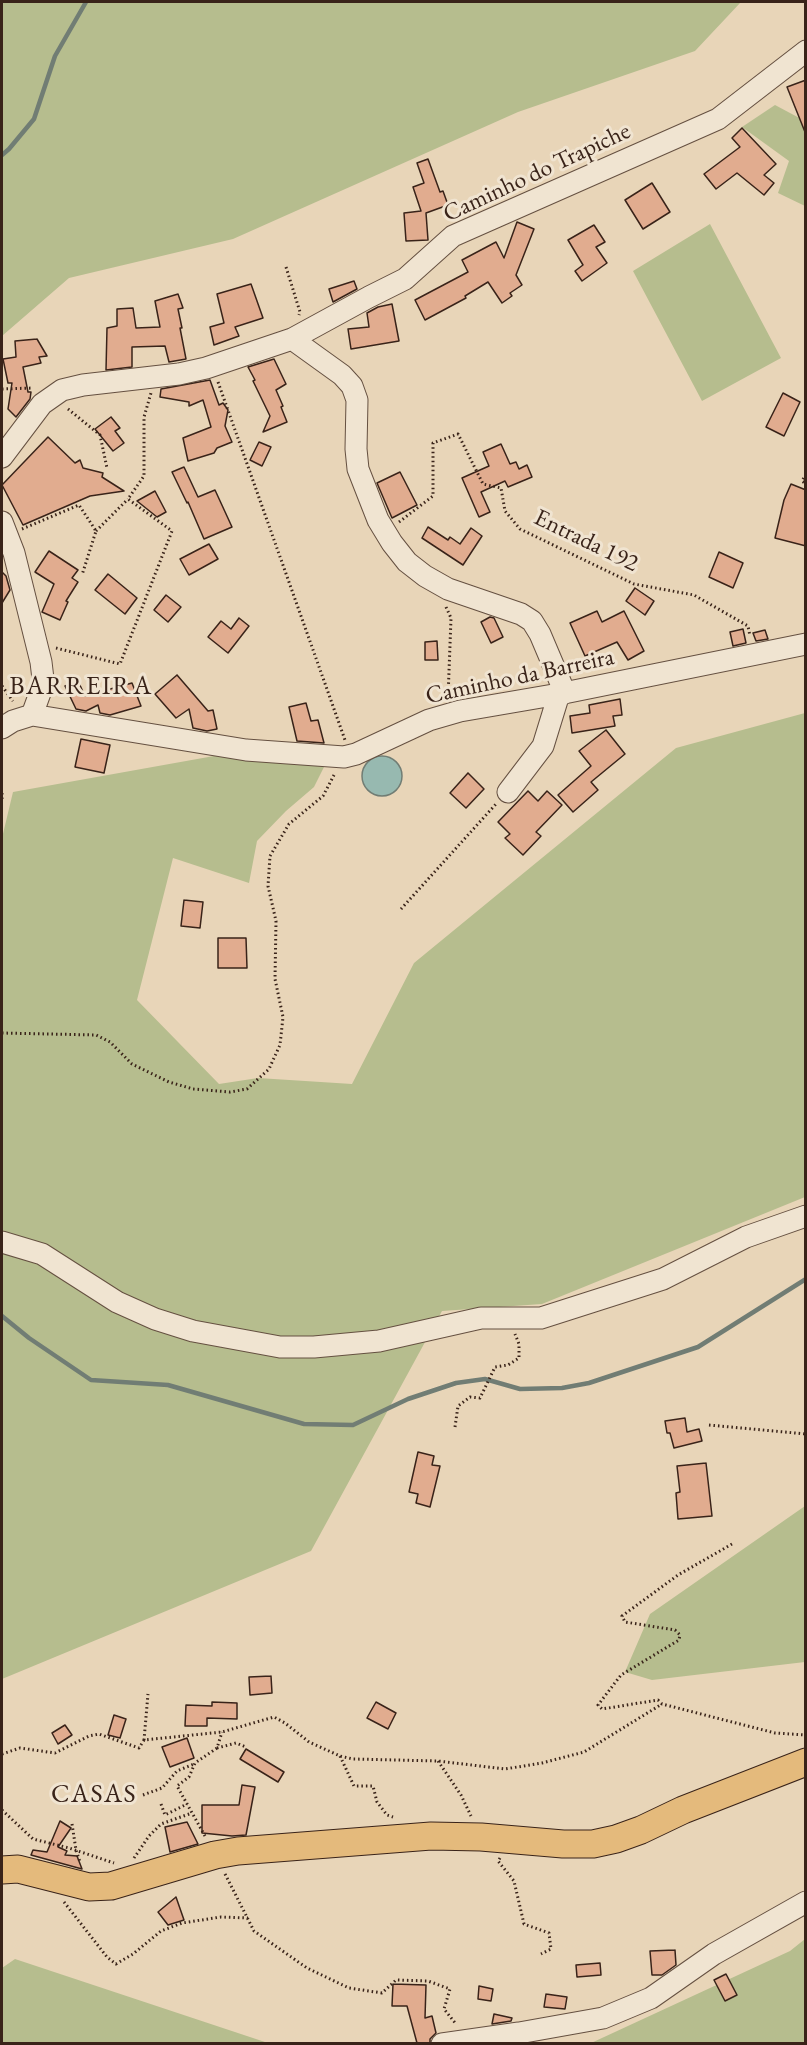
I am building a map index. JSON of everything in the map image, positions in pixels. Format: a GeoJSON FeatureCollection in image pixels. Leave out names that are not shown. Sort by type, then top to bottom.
{"type":"FeatureCollection","features":[{"type":"Feature","properties":{"kind":"main road"},"geometry":{"type":"LineString","coordinates":[[2,1870],[18,1869],[89,1887],[111,1886],[215,1855],[238,1851],[431,1836],[593,1844],[616,1839],[806,1762]]}},
{"type":"Feature","properties":{"kind":"street","name":"Caminho do Trapiche"},"geometry":{"type":"LineString","coordinates":[[2,457],[42,404],[62,390],[83,385],[179,374],[212,366],[292,339],[405,279],[453,236],[718,119],[806,51]]}},
{"type":"Feature","properties":{"kind":"street"},"geometry":{"type":"LineString","coordinates":[[292,339],[342,375],[352,386],[357,400],[358,469],[385,532],[407,562],[432,580],[448,588],[521,614],[532,621],[540,634],[562,694],[543,746],[508,792]]}},
{"type":"Feature","properties":{"kind":"street"},"geometry":{"type":"LineString","coordinates":[[2,728],[32,715],[43,679],[14,553],[4,529]]}},
{"type":"Feature","properties":{"kind":"street","name":"Caminho da Barreira"},"geometry":{"type":"LineString","coordinates":[[32,715],[246,750],[347,756],[429,720],[448,715],[806,644]]}},
{"type":"Feature","properties":{"kind":"street"},"geometry":{"type":"LineString","coordinates":[[2,1242],[42,1254],[117,1302],[155,1319],[193,1330],[280,1347],[314,1347],[379,1341],[481,1318],[541,1318],[663,1278],[746,1237],[806,1216]]}},
{"type":"Feature","properties":{"kind":"street"},"geometry":{"type":"LineString","coordinates":[[442,2043],[581,2023],[612,2014],[651,1998],[714,1954],[806,1902]]}},
{"type":"Feature","properties":{"kind":"path"},"geometry":{"type":"LineString","coordinates":[[286,267],[300,312],[292,339]]}},
{"type":"Feature","properties":{"kind":"path"},"geometry":{"type":"LineString","coordinates":[[2,1033],[96,1035],[110,1042],[132,1064],[169,1082],[193,1089],[230,1092],[247,1089],[268,1069],[280,1045],[283,1017],[275,979],[276,921],[268,886],[270,856],[289,824],[323,796],[347,756],[272,529],[212,366]]}},
{"type":"Feature","properties":{"kind":"path"},"geometry":{"type":"LineString","coordinates":[[82,575],[96,531],[128,499],[144,476],[144,417],[157,376]]}},
{"type":"Feature","properties":{"kind":"path"},"geometry":{"type":"LineString","coordinates":[[53,396],[100,435],[107,468]]}},
{"type":"Feature","properties":{"kind":"path","name":"Entrada 192"},"geometry":{"type":"LineString","coordinates":[[385,532],[433,496],[433,443],[458,434],[483,484],[501,488],[505,511],[520,529],[634,584],[694,595],[748,626],[751,638],[748,656]]}},
{"type":"Feature","properties":{"kind":"path"},"geometry":{"type":"LineString","coordinates":[[806,474],[802,482],[806,484]]}},
{"type":"Feature","properties":{"kind":"path"},"geometry":{"type":"LineString","coordinates":[[36,643],[120,664],[172,531],[128,499]]}},
{"type":"Feature","properties":{"kind":"path"},"geometry":{"type":"LineString","coordinates":[[4,529],[79,505],[96,531]]}},
{"type":"Feature","properties":{"kind":"path"},"geometry":{"type":"LineString","coordinates":[[432,580],[451,618],[448,715]]}},
{"type":"Feature","properties":{"kind":"path"},"geometry":{"type":"LineString","coordinates":[[401,909],[508,792]]}},
{"type":"Feature","properties":{"kind":"path"},"geometry":{"type":"LineString","coordinates":[[2,793],[2,801]]}},
{"type":"Feature","properties":{"kind":"path"},"geometry":{"type":"LineString","coordinates":[[455,1427],[458,1406],[471,1397],[480,1398],[495,1367],[508,1365],[519,1358],[519,1344],[509,1318]]}},
{"type":"Feature","properties":{"kind":"path"},"geometry":{"type":"LineString","coordinates":[[709,1425],[806,1434]]}},
{"type":"Feature","properties":{"kind":"path"},"geometry":{"type":"LineString","coordinates":[[732,1544],[678,1575],[622,1616],[626,1622],[675,1630],[680,1635],[679,1640],[621,1675],[598,1705],[602,1709],[658,1700],[662,1704],[775,1733],[806,1735]]}},
{"type":"Feature","properties":{"kind":"path"},"geometry":{"type":"LineString","coordinates":[[2,1754],[20,1748],[55,1753],[89,1736],[99,1734],[139,1748],[144,1740],[148,1694]]}},
{"type":"Feature","properties":{"kind":"path"},"geometry":{"type":"LineString","coordinates":[[144,1740],[222,1732],[274,1717],[309,1742],[340,1756],[353,1759],[438,1761],[505,1769],[542,1763],[584,1752],[662,1704]]}},
{"type":"Feature","properties":{"kind":"path"},"geometry":{"type":"LineString","coordinates":[[217,1748],[222,1732]]}},
{"type":"Feature","properties":{"kind":"path"},"geometry":{"type":"LineString","coordinates":[[143,1795],[162,1788],[177,1771],[195,1763],[217,1748],[236,1743],[246,1746]]}},
{"type":"Feature","properties":{"kind":"path"},"geometry":{"type":"LineString","coordinates":[[340,1756],[354,1786],[373,1786],[377,1802]]}},
{"type":"Feature","properties":{"kind":"path"},"geometry":{"type":"LineString","coordinates":[[438,1761],[461,1795],[487,1848],[501,1854],[498,1862],[514,1881],[524,1924],[549,1933],[551,1949],[541,1953]]}},
{"type":"Feature","properties":{"kind":"path"},"geometry":{"type":"LineString","coordinates":[[195,1763],[189,1777],[177,1786],[254,1931],[307,1968],[349,1988],[382,1993],[396,1980],[428,1982],[450,1989],[444,2008],[469,2039]]}},
{"type":"Feature","properties":{"kind":"path"},"geometry":{"type":"LineString","coordinates":[[161,1804],[165,1815],[187,1804]]}},
{"type":"Feature","properties":{"kind":"path"},"geometry":{"type":"LineString","coordinates":[[2,1810],[33,1839],[76,1850],[112,1863],[123,1861]]}},
{"type":"Feature","properties":{"kind":"path"},"geometry":{"type":"LineString","coordinates":[[134,1858],[149,1836],[161,1824],[192,1813]]}},
{"type":"Feature","properties":{"kind":"path"},"geometry":{"type":"LineString","coordinates":[[72,1824],[76,1850],[89,1887]]}},
{"type":"Feature","properties":{"kind":"path"},"geometry":{"type":"LineString","coordinates":[[64,1902],[116,1964],[133,1954],[161,1931],[182,1923],[221,1917],[248,1918]]}},
{"type":"Feature","properties":{"kind":"green space"},"geometry":{"type":"Polygon","coordinates":[[[2,2],[741,2],[695,51],[518,112],[233,239],[69,278],[2,336],[2,2]]]}},
{"type":"Feature","properties":{"kind":"green space"},"geometry":{"type":"Polygon","coordinates":[[[775,105],[805,121],[805,206],[778,193],[789,161],[742,127],[775,105]]]}},
{"type":"Feature","properties":{"kind":"green space"},"geometry":{"type":"Polygon","coordinates":[[[710,224],[781,358],[702,401],[633,271],[710,224]]]}},
{"type":"Feature","properties":{"kind":"green space"},"geometry":{"type":"Polygon","coordinates":[[[805,713],[805,1197],[542,1304],[442,1311],[311,1551],[2,1679],[2,838],[13,792],[214,756],[327,761],[314,787],[286,811],[257,841],[249,883],[173,858],[137,1000],[219,1084],[258,1078],[352,1084],[414,963],[676,748],[805,713]]]}},
{"type":"Feature","properties":{"kind":"green space"},"geometry":{"type":"Polygon","coordinates":[[[805,1506],[805,1662],[652,1680],[625,1672],[650,1614],[805,1506]]]}},
{"type":"Feature","properties":{"kind":"green space"},"geometry":{"type":"Polygon","coordinates":[[[805,1939],[805,2043],[589,2044],[790,1951],[805,1939]]]}},
{"type":"Feature","properties":{"kind":"green space"},"geometry":{"type":"Polygon","coordinates":[[[15,1959],[268,2043],[2,2043],[2,1968],[15,1959]]]}},
{"type":"Feature","properties":{"kind":"water"},"geometry":{"type":"Polygon","coordinates":[[[382,756],[390,757],[396,762],[401,768],[401,784],[396,790],[390,795],[382,796],[374,795],[368,790],[363,784],[362,776],[363,768],[368,762],[374,757],[382,756]]]}},
{"type":"Feature","properties":{"kind":"building"},"geometry":{"type":"Polygon","coordinates":[[[806,80],[806,132],[805,132],[787,87],[806,80]]]}},
{"type":"Feature","properties":{"kind":"building"},"geometry":{"type":"Polygon","coordinates":[[[742,128],[776,164],[764,175],[774,183],[764,195],[737,173],[716,189],[704,174],[740,147],[732,138],[742,128]]]}},
{"type":"Feature","properties":{"kind":"building"},"geometry":{"type":"Polygon","coordinates":[[[428,159],[440,192],[443,191],[448,205],[426,213],[428,240],[406,241],[404,213],[421,211],[413,187],[424,183],[417,163],[428,159]]]}},
{"type":"Feature","properties":{"kind":"building"},"geometry":{"type":"Polygon","coordinates":[[[652,183],[670,212],[643,229],[625,200],[652,183]]]}},
{"type":"Feature","properties":{"kind":"building"},"geometry":{"type":"Polygon","coordinates":[[[517,222],[534,229],[516,275],[522,285],[510,293],[512,296],[502,303],[488,282],[465,296],[466,298],[425,320],[415,300],[468,272],[462,260],[496,242],[504,258],[517,222]]]}},
{"type":"Feature","properties":{"kind":"building"},"geometry":{"type":"Polygon","coordinates":[[[594,225],[605,242],[596,247],[607,263],[582,281],[575,271],[583,265],[568,240],[594,225]]]}},
{"type":"Feature","properties":{"kind":"building"},"geometry":{"type":"Polygon","coordinates":[[[354,281],[357,289],[333,302],[329,289],[354,281]]]}},
{"type":"Feature","properties":{"kind":"building"},"geometry":{"type":"Polygon","coordinates":[[[251,284],[263,318],[235,327],[239,336],[214,345],[210,327],[224,323],[217,294],[251,284]]]}},
{"type":"Feature","properties":{"kind":"building"},"geometry":{"type":"Polygon","coordinates":[[[178,294],[183,308],[178,309],[186,359],[169,362],[165,346],[132,347],[132,367],[106,370],[107,328],[117,326],[117,309],[133,308],[136,328],[160,327],[155,301],[178,294]]]}},
{"type":"Feature","properties":{"kind":"building"},"geometry":{"type":"Polygon","coordinates":[[[392,304],[399,341],[351,349],[348,329],[369,327],[367,313],[378,307],[392,304]]]}},
{"type":"Feature","properties":{"kind":"building"},"geometry":{"type":"Polygon","coordinates":[[[37,339],[47,356],[39,357],[41,363],[23,367],[28,392],[31,392],[30,399],[16,417],[8,409],[12,383],[8,383],[3,359],[16,357],[15,341],[37,339]]]}},
{"type":"Feature","properties":{"kind":"building"},"geometry":{"type":"Polygon","coordinates":[[[274,359],[286,384],[276,390],[287,422],[263,432],[270,416],[248,367],[274,359]]]}},
{"type":"Feature","properties":{"kind":"building"},"geometry":{"type":"Polygon","coordinates":[[[210,380],[219,405],[223,403],[228,410],[225,426],[232,442],[217,448],[214,453],[188,461],[183,438],[211,427],[203,400],[189,406],[189,402],[160,397],[161,389],[210,380]]]}},
{"type":"Feature","properties":{"kind":"building"},"geometry":{"type":"Polygon","coordinates":[[[783,393],[800,402],[784,436],[766,427],[783,393]]]}},
{"type":"Feature","properties":{"kind":"building"},"geometry":{"type":"Polygon","coordinates":[[[111,417],[120,428],[115,431],[124,443],[113,451],[95,429],[111,417]]]}},
{"type":"Feature","properties":{"kind":"building"},"geometry":{"type":"Polygon","coordinates":[[[48,437],[75,463],[80,460],[83,468],[103,473],[102,477],[124,491],[90,496],[23,525],[2,485],[48,437]]]}},
{"type":"Feature","properties":{"kind":"building"},"geometry":{"type":"Polygon","coordinates":[[[259,442],[271,447],[262,466],[250,460],[259,442]]]}},
{"type":"Feature","properties":{"kind":"building"},"geometry":{"type":"Polygon","coordinates":[[[501,444],[510,464],[516,462],[519,469],[527,465],[532,477],[508,487],[505,481],[481,492],[490,512],[479,517],[462,478],[489,466],[483,452],[501,444]]]}},
{"type":"Feature","properties":{"kind":"building"},"geometry":{"type":"Polygon","coordinates":[[[184,467],[198,497],[215,490],[232,527],[204,539],[172,472],[184,467]]]}},
{"type":"Feature","properties":{"kind":"building"},"geometry":{"type":"Polygon","coordinates":[[[400,472],[417,505],[392,518],[377,483],[400,472]]]}},
{"type":"Feature","properties":{"kind":"building"},"geometry":{"type":"Polygon","coordinates":[[[791,484],[806,490],[806,546],[775,538],[784,500],[791,484]]]}},
{"type":"Feature","properties":{"kind":"building"},"geometry":{"type":"Polygon","coordinates":[[[155,491],[166,512],[157,517],[137,501],[155,491]]]}},
{"type":"Feature","properties":{"kind":"building"},"geometry":{"type":"Polygon","coordinates":[[[428,527],[448,540],[450,537],[460,544],[471,528],[482,536],[463,565],[422,538],[428,527]]]}},
{"type":"Feature","properties":{"kind":"building"},"geometry":{"type":"Polygon","coordinates":[[[209,544],[218,559],[189,575],[180,559],[209,544]]]}},
{"type":"Feature","properties":{"kind":"building"},"geometry":{"type":"Polygon","coordinates":[[[49,551],[78,570],[72,578],[78,582],[66,601],[68,602],[60,620],[42,612],[54,584],[35,572],[49,551]]]}},
{"type":"Feature","properties":{"kind":"building"},"geometry":{"type":"Polygon","coordinates":[[[719,552],[743,563],[733,588],[709,577],[719,552]]]}},
{"type":"Feature","properties":{"kind":"building"},"geometry":{"type":"Polygon","coordinates":[[[2,572],[6,576],[10,590],[2,603],[2,572]]]}},
{"type":"Feature","properties":{"kind":"building"},"geometry":{"type":"Polygon","coordinates":[[[108,574],[137,598],[125,614],[95,590],[108,574]]]}},
{"type":"Feature","properties":{"kind":"building"},"geometry":{"type":"Polygon","coordinates":[[[635,588],[654,601],[645,615],[626,601],[635,588]]]}},
{"type":"Feature","properties":{"kind":"building"},"geometry":{"type":"Polygon","coordinates":[[[166,595],[181,607],[168,622],[154,610],[166,595]]]}},
{"type":"Feature","properties":{"kind":"building"},"geometry":{"type":"Polygon","coordinates":[[[597,611],[602,622],[624,611],[644,651],[628,660],[617,642],[585,656],[570,623],[597,611]]]}},
{"type":"Feature","properties":{"kind":"building"},"geometry":{"type":"Polygon","coordinates":[[[490,617],[494,618],[503,637],[491,643],[481,622],[490,617]]]}},
{"type":"Feature","properties":{"kind":"building"},"geometry":{"type":"Polygon","coordinates":[[[239,618],[249,626],[228,653],[208,637],[221,621],[231,629],[239,618]]]}},
{"type":"Feature","properties":{"kind":"building"},"geometry":{"type":"Polygon","coordinates":[[[743,629],[746,643],[733,646],[730,632],[743,629]]]}},
{"type":"Feature","properties":{"kind":"building"},"geometry":{"type":"Polygon","coordinates":[[[765,630],[768,639],[756,641],[753,633],[765,630]]]}},
{"type":"Feature","properties":{"kind":"building"},"geometry":{"type":"Polygon","coordinates":[[[437,641],[438,660],[425,660],[425,642],[437,641]]]}},
{"type":"Feature","properties":{"kind":"building"},"geometry":{"type":"Polygon","coordinates":[[[177,675],[208,711],[213,710],[217,729],[207,731],[193,728],[189,709],[176,718],[155,694],[177,675]]]}},
{"type":"Feature","properties":{"kind":"building"},"geometry":{"type":"Polygon","coordinates":[[[78,681],[85,696],[132,683],[141,706],[110,715],[100,713],[98,705],[86,711],[76,709],[65,686],[78,681]]]}},
{"type":"Feature","properties":{"kind":"building"},"geometry":{"type":"Polygon","coordinates":[[[620,699],[622,715],[613,716],[615,726],[572,733],[570,716],[590,713],[589,705],[620,699]]]}},
{"type":"Feature","properties":{"kind":"building"},"geometry":{"type":"Polygon","coordinates":[[[306,703],[311,721],[318,720],[324,743],[297,741],[289,707],[306,703]]]}},
{"type":"Feature","properties":{"kind":"building"},"geometry":{"type":"Polygon","coordinates":[[[606,730],[625,754],[591,782],[598,790],[573,812],[558,795],[591,766],[579,751],[606,730]]]}},
{"type":"Feature","properties":{"kind":"building"},"geometry":{"type":"Polygon","coordinates":[[[81,739],[110,745],[104,773],[75,767],[81,739]]]}},
{"type":"Feature","properties":{"kind":"building"},"geometry":{"type":"Polygon","coordinates":[[[468,773],[484,789],[466,808],[450,793],[468,773]]]}},
{"type":"Feature","properties":{"kind":"building"},"geometry":{"type":"Polygon","coordinates":[[[528,791],[538,801],[547,791],[562,805],[536,832],[541,836],[523,855],[505,838],[510,834],[498,822],[528,791]]]}},
{"type":"Feature","properties":{"kind":"building"},"geometry":{"type":"Polygon","coordinates":[[[184,900],[203,902],[200,928],[181,926],[184,900]]]}},
{"type":"Feature","properties":{"kind":"building"},"geometry":{"type":"Polygon","coordinates":[[[218,938],[246,938],[247,968],[218,968],[218,938]]]}},
{"type":"Feature","properties":{"kind":"building"},"geometry":{"type":"Polygon","coordinates":[[[685,1418],[687,1432],[699,1429],[702,1441],[674,1448],[670,1433],[667,1433],[665,1421],[685,1418]]]}},
{"type":"Feature","properties":{"kind":"building"},"geometry":{"type":"Polygon","coordinates":[[[418,1452],[434,1456],[432,1465],[440,1466],[430,1507],[416,1503],[418,1494],[409,1492],[418,1452]]]}},
{"type":"Feature","properties":{"kind":"building"},"geometry":{"type":"Polygon","coordinates":[[[706,1463],[712,1516],[678,1519],[676,1493],[680,1492],[677,1466],[706,1463]]]}},
{"type":"Feature","properties":{"kind":"building"},"geometry":{"type":"Polygon","coordinates":[[[271,1676],[272,1693],[250,1695],[249,1677],[271,1676]]]}},
{"type":"Feature","properties":{"kind":"building"},"geometry":{"type":"Polygon","coordinates":[[[212,1702],[237,1703],[237,1719],[207,1718],[207,1726],[185,1726],[186,1705],[212,1706],[212,1702]]]}},
{"type":"Feature","properties":{"kind":"building"},"geometry":{"type":"Polygon","coordinates":[[[376,1702],[396,1713],[388,1729],[367,1718],[376,1702]]]}},
{"type":"Feature","properties":{"kind":"building"},"geometry":{"type":"Polygon","coordinates":[[[114,1715],[126,1719],[120,1738],[108,1735],[114,1715]]]}},
{"type":"Feature","properties":{"kind":"building"},"geometry":{"type":"Polygon","coordinates":[[[65,1725],[72,1735],[58,1744],[52,1733],[65,1725]]]}},
{"type":"Feature","properties":{"kind":"building"},"geometry":{"type":"Polygon","coordinates":[[[187,1738],[194,1758],[170,1767],[162,1747],[187,1738]]]}},
{"type":"Feature","properties":{"kind":"building"},"geometry":{"type":"Polygon","coordinates":[[[246,1749],[284,1772],[278,1782],[240,1759],[246,1749]]]}},
{"type":"Feature","properties":{"kind":"building"},"geometry":{"type":"Polygon","coordinates":[[[242,1785],[255,1787],[246,1835],[202,1833],[202,1805],[239,1805],[242,1785]]]}},
{"type":"Feature","properties":{"kind":"building"},"geometry":{"type":"Polygon","coordinates":[[[60,1821],[71,1828],[58,1847],[67,1851],[65,1855],[77,1856],[82,1869],[31,1855],[33,1850],[47,1852],[60,1821]]]}},
{"type":"Feature","properties":{"kind":"building"},"geometry":{"type":"Polygon","coordinates":[[[187,1822],[198,1844],[170,1852],[165,1827],[187,1822]]]}},
{"type":"Feature","properties":{"kind":"building"},"geometry":{"type":"Polygon","coordinates":[[[176,1897],[184,1920],[168,1925],[158,1912],[176,1897]]]}},
{"type":"Feature","properties":{"kind":"building"},"geometry":{"type":"Polygon","coordinates":[[[675,1950],[676,1965],[662,1975],[652,1975],[650,1951],[675,1950]]]}},
{"type":"Feature","properties":{"kind":"building"},"geometry":{"type":"Polygon","coordinates":[[[600,1963],[601,1975],[577,1977],[576,1965],[600,1963]]]}},
{"type":"Feature","properties":{"kind":"building"},"geometry":{"type":"Polygon","coordinates":[[[726,1974],[737,1995],[725,2001],[714,1980],[726,1974]]]}},
{"type":"Feature","properties":{"kind":"building"},"geometry":{"type":"Polygon","coordinates":[[[393,1984],[426,1985],[425,2018],[432,2016],[436,2033],[430,2039],[430,2043],[417,2043],[407,2006],[392,2006],[393,1984]]]}},
{"type":"Feature","properties":{"kind":"building"},"geometry":{"type":"Polygon","coordinates":[[[479,1986],[493,1989],[491,2001],[478,1999],[479,1986]]]}},
{"type":"Feature","properties":{"kind":"building"},"geometry":{"type":"Polygon","coordinates":[[[546,1994],[567,1997],[565,2009],[544,2007],[546,1994]]]}},
{"type":"Feature","properties":{"kind":"building"},"geometry":{"type":"Polygon","coordinates":[[[494,2014],[512,2018],[511,2021],[492,2024],[494,2014]]]}},
{"type":"Feature","properties":{"kind":"waterway"},"geometry":{"type":"LineString","coordinates":[[2,155],[34,119],[55,56],[86,2]]}},
{"type":"Feature","properties":{"kind":"waterway"},"geometry":{"type":"LineString","coordinates":[[2,1316],[29,1338],[91,1380],[168,1385],[304,1424],[353,1425],[408,1399],[456,1383],[485,1379],[520,1389],[562,1388],[589,1383],[698,1347],[806,1279]]}},
{"type":"Feature","properties":{"kind":"district","name":"BARREIRA"},"geometry":{"type":"Point","coordinates":[81,687]}},
{"type":"Feature","properties":{"kind":"district","name":"CASAS"},"geometry":{"type":"Point","coordinates":[94,1795]}}]}
